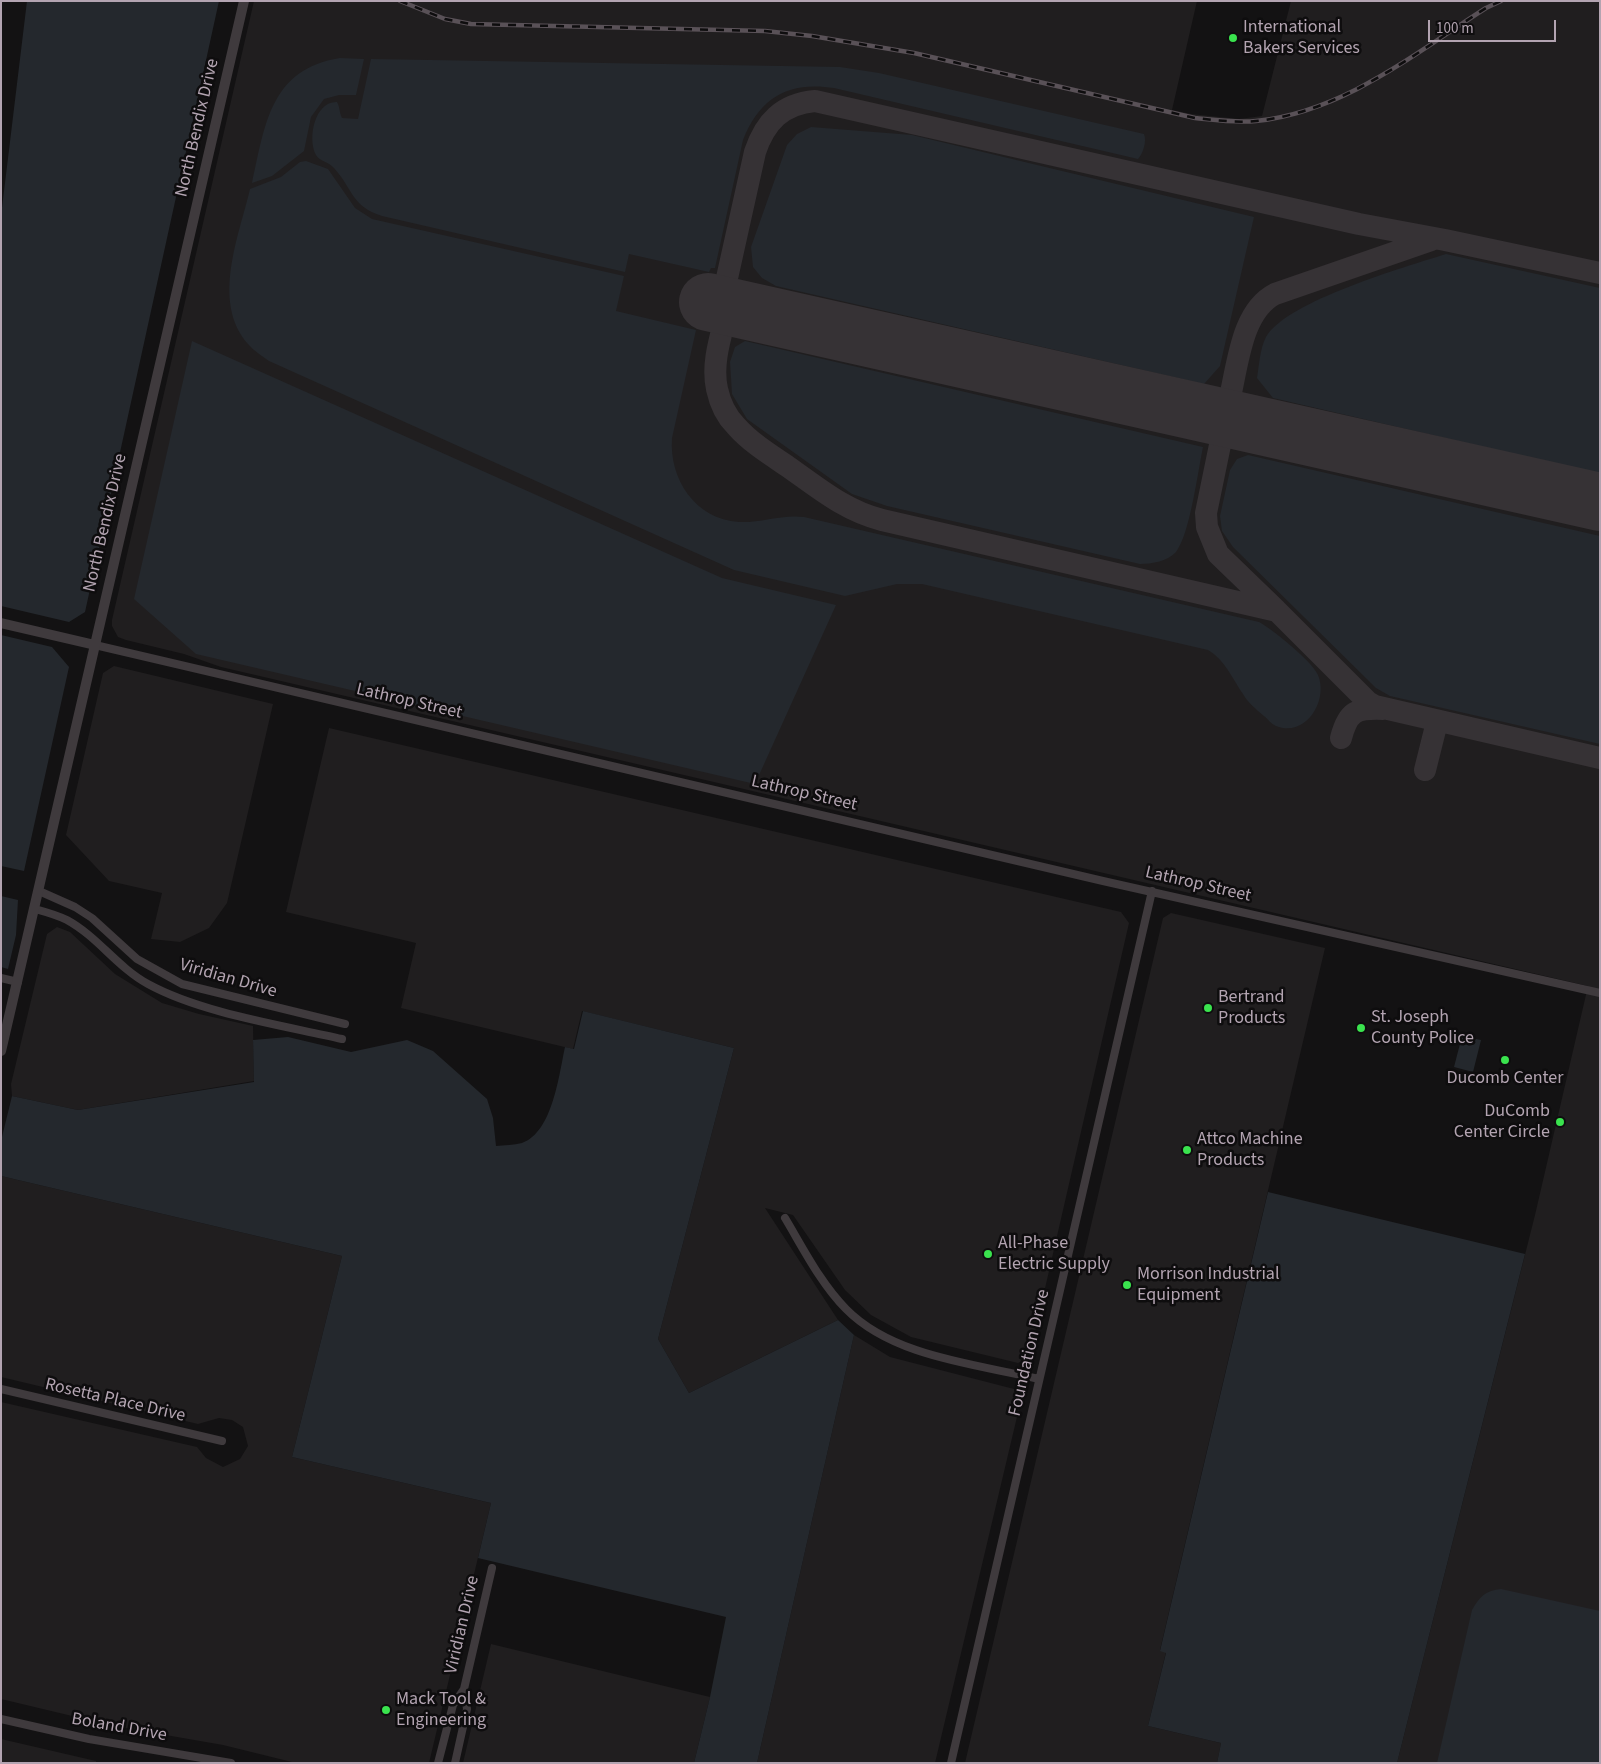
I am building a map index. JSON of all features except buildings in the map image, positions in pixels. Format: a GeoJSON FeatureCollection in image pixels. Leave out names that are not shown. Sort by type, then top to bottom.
{"type":"FeatureCollection","features":[{"type":"Feature","properties":{"kind":"street","name":"North Bendix Drive"},"geometry":{"type":"LineString","coordinates":[[1,1051],[40,891],[244,1]]}},
{"type":"Feature","properties":{"kind":"street","name":"Lathrop Street"},"geometry":{"type":"LineString","coordinates":[[1,623],[1152,892],[1600,993]]}},
{"type":"Feature","properties":{"kind":"street","name":"Viridian Drive"},"geometry":{"type":"LineString","coordinates":[[40,891],[75,907],[92,918],[136,959],[182,984],[345,1024]]}},
{"type":"Feature","properties":{"kind":"street","name":"Foundation Drive"},"geometry":{"type":"LineString","coordinates":[[950,1763],[1152,892]]}},
{"type":"Feature","properties":{"kind":"street","name":"Viridian Drive"},"geometry":{"type":"LineString","coordinates":[[35,909],[67,920],[82,930],[128,971],[165,993],[207,1007],[342,1039]]}},
{"type":"Feature","properties":{"kind":"street"},"geometry":{"type":"LineString","coordinates":[[1,978],[18,982]]}},
{"type":"Feature","properties":{"kind":"street"},"geometry":{"type":"LineString","coordinates":[[785,1218],[831,1292],[846,1309],[873,1332],[913,1349],[1039,1379]]}},
{"type":"Feature","properties":{"kind":"street","name":"Rosetta Place Drive"},"geometry":{"type":"LineString","coordinates":[[1,1389],[222,1442]]}},
{"type":"Feature","properties":{"kind":"street","name":"Viridian Drive"},"geometry":{"type":"LineString","coordinates":[[438,1763],[453,1705],[464,1689],[492,1568]]}},
{"type":"Feature","properties":{"kind":"street","name":"Viridian Drive"},"geometry":{"type":"LineString","coordinates":[[455,1763],[467,1709],[464,1689]]}},
{"type":"Feature","properties":{"kind":"street","name":"Boland Drive"},"geometry":{"type":"LineString","coordinates":[[1,1719],[89,1740],[231,1763]]}},
{"type":"Feature","properties":{"kind":"shaded area"},"geometry":{"type":"Polygon","coordinates":[[[27,1],[219,1],[85,612],[69,622],[1,606],[1,216],[27,1]]]}},
{"type":"Feature","properties":{"kind":"shaded area"},"geometry":{"type":"Polygon","coordinates":[[[254,1],[1197,1],[1172,110],[1239,119],[1262,116],[1291,1],[1600,1],[1600,1763],[1397,1763],[1535,1215],[1588,986],[221,667],[184,654],[118,637],[112,626],[112,620],[254,1]]]}},
{"type":"Feature","properties":{"kind":"shaded area"},"geometry":{"type":"Polygon","coordinates":[[[340,58],[364,59],[356,95],[339,95],[324,99],[311,117],[304,151],[272,176],[252,183],[267,121],[285,87],[299,74],[317,64],[340,58]]]}},
{"type":"Feature","properties":{"kind":"shaded area"},"geometry":{"type":"Polygon","coordinates":[[[371,59],[840,67],[879,73],[1144,134],[1145,144],[1138,159],[834,88],[818,86],[790,90],[778,95],[767,103],[750,125],[743,140],[715,268],[711,268],[709,272],[629,254],[625,272],[382,216],[372,212],[358,202],[334,168],[317,157],[312,139],[318,114],[329,103],[337,102],[342,118],[358,119],[371,59]]]}},
{"type":"Feature","properties":{"kind":"shaded area"},"geometry":{"type":"Polygon","coordinates":[[[811,127],[912,135],[1254,217],[1220,366],[1204,384],[776,286],[762,278],[753,267],[751,247],[787,145],[797,134],[811,127]]]}},
{"type":"Feature","properties":{"kind":"shaded area"},"geometry":{"type":"Polygon","coordinates":[[[306,161],[328,169],[355,208],[372,219],[624,276],[616,311],[696,330],[672,438],[672,453],[680,482],[698,505],[710,513],[723,519],[739,522],[796,516],[804,517],[1259,622],[1291,646],[1314,669],[1321,685],[1317,706],[1305,722],[1296,727],[1287,728],[1274,725],[1250,703],[1224,664],[1208,650],[922,584],[897,584],[845,596],[734,570],[269,361],[248,344],[237,327],[231,309],[229,289],[231,268],[250,189],[281,177],[300,162],[306,161]]]}},
{"type":"Feature","properties":{"kind":"shaded area"},"geometry":{"type":"Polygon","coordinates":[[[1446,254],[1600,288],[1600,474],[1273,398],[1257,378],[1261,352],[1266,337],[1278,324],[1297,311],[1321,298],[1348,287],[1446,254]]]}},
{"type":"Feature","properties":{"kind":"shaded area"},"geometry":{"type":"Polygon","coordinates":[[[192,341],[722,578],[836,605],[755,784],[196,654],[134,599],[192,341]]]}},
{"type":"Feature","properties":{"kind":"shaded area"},"geometry":{"type":"Polygon","coordinates":[[[745,341],[1203,447],[1189,517],[1181,543],[1176,552],[1169,558],[1155,563],[1140,564],[887,506],[852,494],[747,419],[732,394],[730,362],[735,347],[745,341]]]}},
{"type":"Feature","properties":{"kind":"shaded area"},"geometry":{"type":"Polygon","coordinates":[[[1248,455],[1600,536],[1600,744],[1390,696],[1376,688],[1233,547],[1222,531],[1220,516],[1230,470],[1237,459],[1248,455]]]}},
{"type":"Feature","properties":{"kind":"shaded area"},"geometry":{"type":"Polygon","coordinates":[[[1,635],[52,647],[69,667],[24,871],[1,866],[1,635]]]}},
{"type":"Feature","properties":{"kind":"shaded area"},"geometry":{"type":"Polygon","coordinates":[[[114,666],[273,704],[227,903],[209,928],[180,942],[151,939],[162,893],[109,881],[66,835],[103,673],[114,666]]]}},
{"type":"Feature","properties":{"kind":"shaded area"},"geometry":{"type":"Polygon","coordinates":[[[329,728],[1121,912],[1129,923],[1029,1358],[1018,1363],[911,1337],[871,1315],[845,1290],[793,1215],[765,1208],[838,1320],[689,1393],[658,1339],[734,1048],[582,1011],[573,1049],[401,1008],[416,943],[286,912],[329,728]]]}},
{"type":"Feature","properties":{"kind":"shaded area"},"geometry":{"type":"Polygon","coordinates":[[[1,896],[18,900],[16,935],[8,969],[1,967],[1,896]]]}},
{"type":"Feature","properties":{"kind":"shaded area"},"geometry":{"type":"Polygon","coordinates":[[[1171,913],[1325,948],[1160,1650],[1166,1652],[1148,1726],[1221,1743],[1217,1763],[965,1763],[1163,918],[1171,913]]]}},
{"type":"Feature","properties":{"kind":"shaded area"},"geometry":{"type":"Polygon","coordinates":[[[57,927],[70,932],[115,974],[162,1003],[199,1014],[253,1026],[254,1081],[78,1110],[12,1096],[11,1084],[47,934],[57,927]]]}},
{"type":"Feature","properties":{"kind":"shaded area"},"geometry":{"type":"Polygon","coordinates":[[[583,1011],[734,1048],[658,1339],[689,1393],[838,1320],[854,1335],[757,1763],[694,1763],[726,1617],[478,1558],[491,1503],[292,1457],[342,1256],[1,1176],[1,1141],[12,1096],[78,1110],[254,1082],[253,1040],[288,1037],[351,1052],[407,1040],[433,1051],[487,1099],[493,1118],[496,1146],[522,1143],[533,1137],[548,1115],[557,1086],[565,1047],[574,1049],[583,1011]]]}},
{"type":"Feature","properties":{"kind":"shaded area"},"geometry":{"type":"Polygon","coordinates":[[[1462,1036],[1481,1040],[1473,1072],[1454,1067],[1462,1036]]]}},
{"type":"Feature","properties":{"kind":"shaded area"},"geometry":{"type":"Polygon","coordinates":[[[1,1176],[342,1256],[292,1457],[491,1503],[429,1763],[296,1763],[223,1745],[114,1726],[1,1699],[1,1402],[197,1447],[206,1458],[223,1467],[240,1459],[248,1446],[243,1427],[232,1420],[219,1418],[198,1424],[1,1377],[1,1176]]]}},
{"type":"Feature","properties":{"kind":"shaded area"},"geometry":{"type":"Polygon","coordinates":[[[1268,1192],[1525,1254],[1397,1763],[1217,1763],[1221,1743],[1148,1726],[1166,1653],[1160,1651],[1268,1192]]]}},
{"type":"Feature","properties":{"kind":"shaded area"},"geometry":{"type":"Polygon","coordinates":[[[854,1335],[890,1357],[1014,1389],[1021,1400],[935,1763],[757,1763],[854,1335]]]}},
{"type":"Feature","properties":{"kind":"shaded area"},"geometry":{"type":"Polygon","coordinates":[[[1501,1589],[1600,1611],[1600,1763],[1437,1763],[1472,1610],[1477,1601],[1484,1595],[1501,1589]]]}},
{"type":"Feature","properties":{"kind":"shaded area"},"geometry":{"type":"Polygon","coordinates":[[[491,1644],[710,1697],[694,1763],[463,1763],[491,1644]]]}},
{"type":"Feature","properties":{"kind":"shaded area"},"geometry":{"type":"Polygon","coordinates":[[[1,1739],[96,1761],[96,1763],[1,1763],[1,1739]]]}},
{"type":"Feature","properties":{"kind":"taxiway"},"geometry":{"type":"LineString","coordinates":[[721,305],[759,141],[776,116],[793,106],[815,101],[1359,224],[1600,273]]}},
{"type":"Feature","properties":{"kind":"taxiway"},"geometry":{"type":"LineString","coordinates":[[1260,425],[1237,411],[1230,397],[1239,354],[1248,325],[1255,312],[1264,302],[1275,294],[1431,240]]}},
{"type":"Feature","properties":{"kind":"taxiway"},"geometry":{"type":"LineString","coordinates":[[728,307],[715,368],[718,394],[726,414],[741,432],[754,443],[820,490],[856,511],[882,520],[1277,611],[1368,702],[1375,706],[1600,758]]}},
{"type":"Feature","properties":{"kind":"taxiway"},"geometry":{"type":"LineString","coordinates":[[1260,425],[1234,430],[1226,435],[1220,445],[1206,513],[1207,527],[1218,554],[1276,610]]}},
{"type":"Feature","properties":{"kind":"taxiway"},"geometry":{"type":"LineString","coordinates":[[1341,738],[1347,722],[1354,713],[1366,709],[1383,709]]}},
{"type":"Feature","properties":{"kind":"taxiway"},"geometry":{"type":"LineString","coordinates":[[1425,770],[1437,722]]}},
{"type":"Feature","properties":{"kind":"runway"},"geometry":{"type":"LineString","coordinates":[[708,302],[1600,502]]}},
{"type":"Feature","properties":{"kind":"railway"},"geometry":{"type":"LineString","coordinates":[[400,1],[445,19],[471,24],[765,31],[812,36],[914,53],[1195,118],[1240,122],[1288,115],[1319,106],[1348,93],[1405,62],[1486,8],[1501,1]]}},
{"type":"Feature","properties":{"kind":"place","name":"International Bakers Services"},"geometry":{"type":"Point","coordinates":[1233,38]}},
{"type":"Feature","properties":{"kind":"place","name":"Bertrand Products"},"geometry":{"type":"Point","coordinates":[1208,1008]}},
{"type":"Feature","properties":{"kind":"place","name":"St. Joseph County Police"},"geometry":{"type":"Point","coordinates":[1361,1028]}},
{"type":"Feature","properties":{"kind":"place","name":"Ducomb Center"},"geometry":{"type":"Point","coordinates":[1505,1060]}},
{"type":"Feature","properties":{"kind":"place","name":"DuComb Center Circle"},"geometry":{"type":"Point","coordinates":[1560,1122]}},
{"type":"Feature","properties":{"kind":"place","name":"Attco Machine Products"},"geometry":{"type":"Point","coordinates":[1187,1150]}},
{"type":"Feature","properties":{"kind":"place","name":"All-Phase Electric Supply"},"geometry":{"type":"Point","coordinates":[988,1254]}},
{"type":"Feature","properties":{"kind":"place","name":"Morrison Industrial Equipment"},"geometry":{"type":"Point","coordinates":[1127,1285]}},
{"type":"Feature","properties":{"kind":"place","name":"Mack Tool & Engineering"},"geometry":{"type":"Point","coordinates":[386,1710]}}]}
